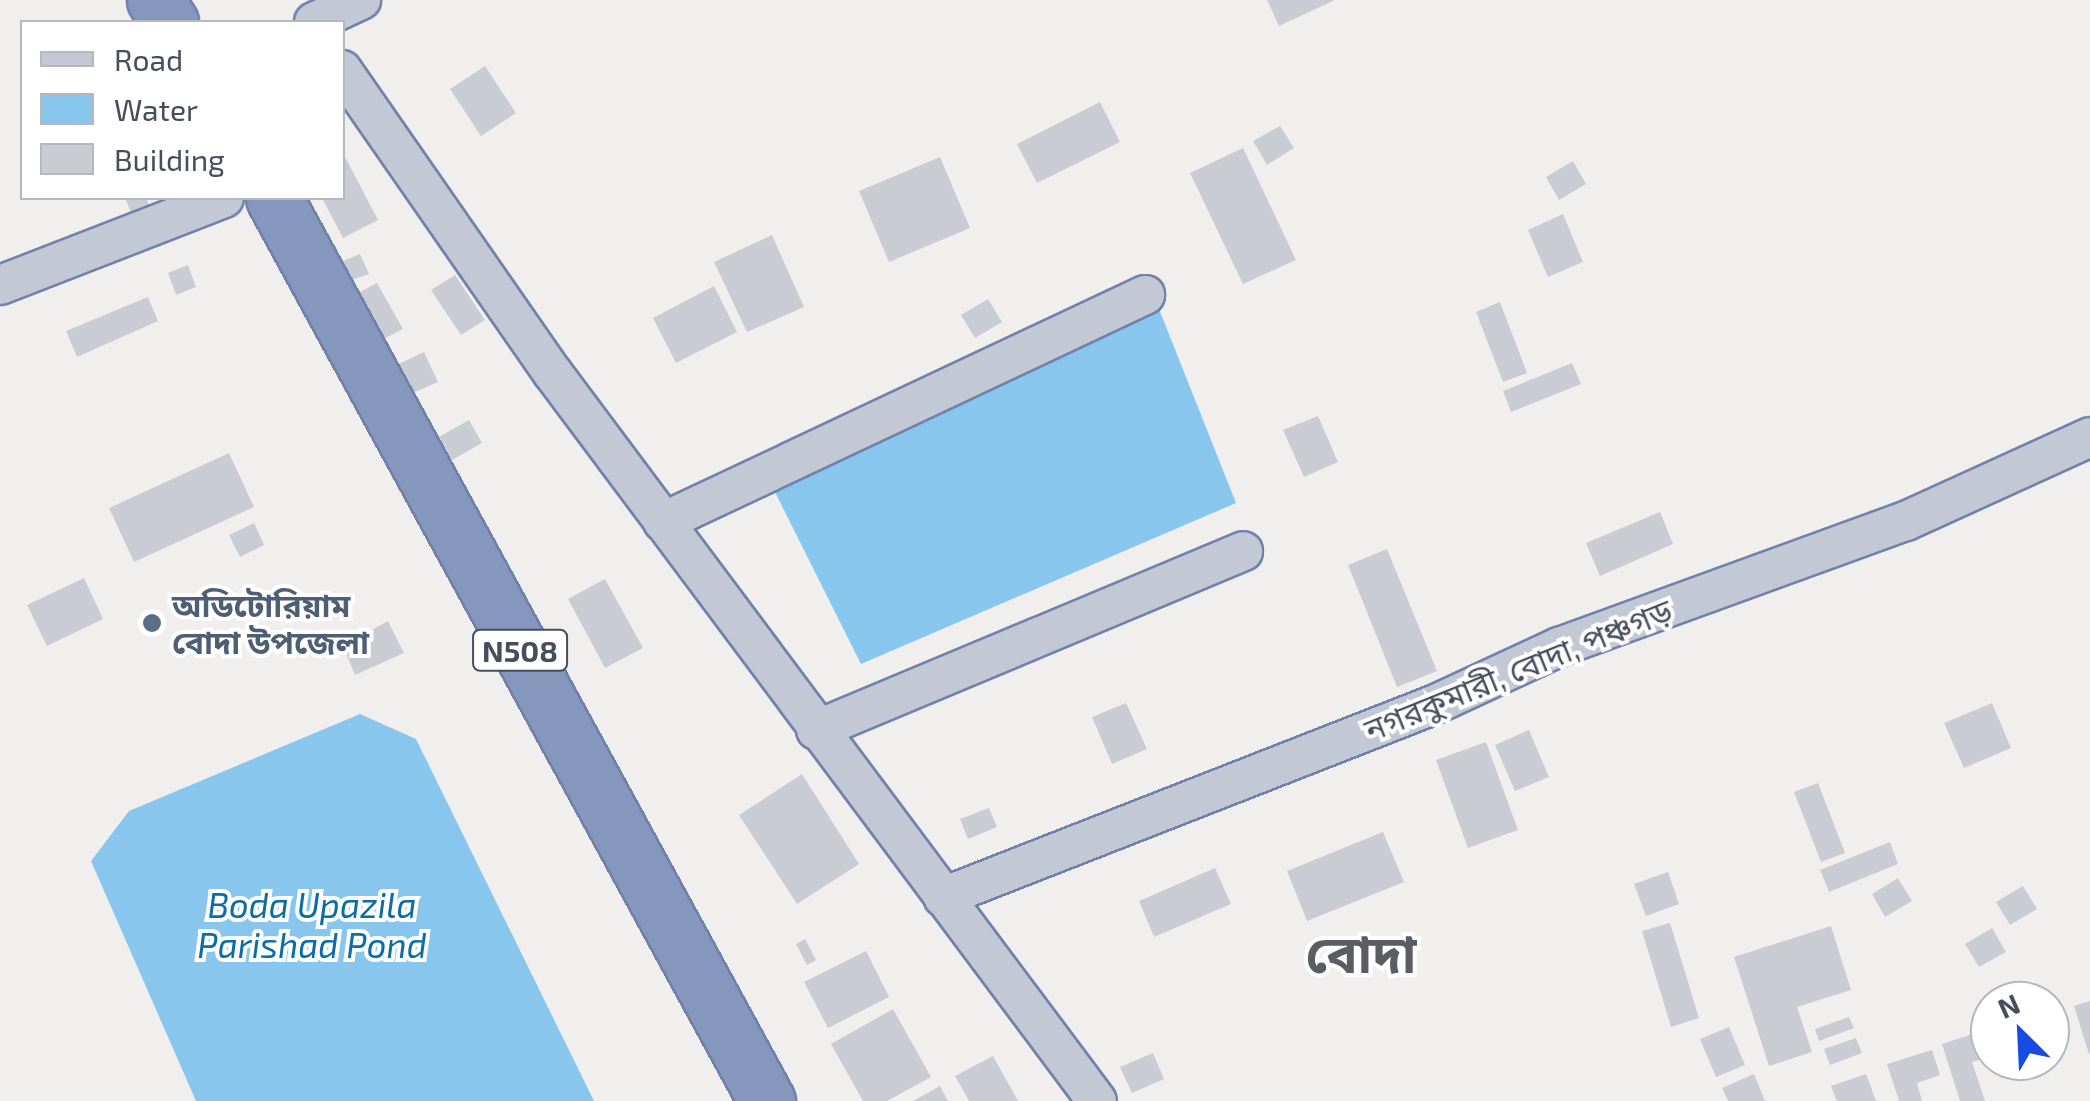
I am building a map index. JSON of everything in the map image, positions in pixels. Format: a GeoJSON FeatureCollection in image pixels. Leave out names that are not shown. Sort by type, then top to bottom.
{"type":"FeatureCollection","features":[{"type":"Feature","properties":{"kind":"highway","name":"N508"},"geometry":{"type":"LineString","coordinates":[[275,200],[767,1101]]}},
{"type":"Feature","properties":{"kind":"street"},"geometry":{"type":"LineString","coordinates":[[294,0],[310,20]]}},
{"type":"Feature","properties":{"kind":"street"},"geometry":{"type":"LineString","coordinates":[[316,20],[361,0]]}},
{"type":"Feature","properties":{"kind":"street"},"geometry":{"type":"LineString","coordinates":[[345,74],[552,372],[1096,1101]]}},
{"type":"Feature","properties":{"kind":"street"},"geometry":{"type":"LineString","coordinates":[[0,285],[219,200]]}},
{"type":"Feature","properties":{"kind":"street"},"geometry":{"type":"LineString","coordinates":[[663,522],[1146,295]]}},
{"type":"Feature","properties":{"kind":"street","name":"নগরকুমারী, বোদা, পঞ্চগড়"},"geometry":{"type":"LineString","coordinates":[[943,896],[1436,704],[1560,647],[1906,522],[2090,436]]}},
{"type":"Feature","properties":{"kind":"street"},"geometry":{"type":"LineString","coordinates":[[816,730],[1243,550]]}},
{"type":"Feature","properties":{"kind":"water"},"geometry":{"type":"Polygon","coordinates":[[[1159,309],[1236,503],[861,664],[772,486],[1159,309]]]}},
{"type":"Feature","properties":{"kind":"water","name":"Boda Upazila Parishad Pond"},"geometry":{"type":"Polygon","coordinates":[[[360,714],[416,739],[594,1101],[196,1101],[91,861],[129,811],[360,714]]]}},
{"type":"Feature","properties":{"kind":"building"},"geometry":{"type":"Polygon","coordinates":[[[1267,0],[1335,0],[1279,26],[1267,0]]]}},
{"type":"Feature","properties":{"kind":"building"},"geometry":{"type":"Polygon","coordinates":[[[485,66],[516,113],[481,136],[450,89],[485,66]]]}},
{"type":"Feature","properties":{"kind":"building"},"geometry":{"type":"Polygon","coordinates":[[[1100,102],[1120,142],[1037,183],[1017,144],[1100,102]]]}},
{"type":"Feature","properties":{"kind":"building"},"geometry":{"type":"Polygon","coordinates":[[[1280,126],[1294,148],[1267,165],[1253,141],[1280,126]]]}},
{"type":"Feature","properties":{"kind":"building"},"geometry":{"type":"Polygon","coordinates":[[[1243,148],[1296,260],[1243,284],[1190,173],[1243,148]]]}},
{"type":"Feature","properties":{"kind":"building"},"geometry":{"type":"Polygon","coordinates":[[[345,157],[378,220],[343,238],[323,200],[345,200],[345,157]]]}},
{"type":"Feature","properties":{"kind":"building"},"geometry":{"type":"Polygon","coordinates":[[[940,157],[970,228],[889,262],[859,191],[940,157]]]}},
{"type":"Feature","properties":{"kind":"building"},"geometry":{"type":"Polygon","coordinates":[[[1573,161],[1586,184],[1559,200],[1546,177],[1573,161]]]}},
{"type":"Feature","properties":{"kind":"building"},"geometry":{"type":"Polygon","coordinates":[[[126,200],[147,200],[151,209],[133,217],[126,200]]]}},
{"type":"Feature","properties":{"kind":"building"},"geometry":{"type":"Polygon","coordinates":[[[1563,214],[1583,262],[1548,277],[1528,230],[1563,214]]]}},
{"type":"Feature","properties":{"kind":"building"},"geometry":{"type":"Polygon","coordinates":[[[772,235],[804,307],[747,332],[714,262],[772,235]]]}},
{"type":"Feature","properties":{"kind":"building"},"geometry":{"type":"Polygon","coordinates":[[[360,254],[369,274],[349,281],[341,262],[360,254]]]}},
{"type":"Feature","properties":{"kind":"building"},"geometry":{"type":"Polygon","coordinates":[[[188,265],[196,287],[176,295],[168,273],[188,265]]]}},
{"type":"Feature","properties":{"kind":"building"},"geometry":{"type":"Polygon","coordinates":[[[455,275],[485,320],[461,335],[431,290],[455,275]]]}},
{"type":"Feature","properties":{"kind":"building"},"geometry":{"type":"Polygon","coordinates":[[[377,283],[403,329],[372,345],[347,299],[377,283]]]}},
{"type":"Feature","properties":{"kind":"building"},"geometry":{"type":"Polygon","coordinates":[[[714,286],[737,332],[676,363],[653,318],[714,286]]]}},
{"type":"Feature","properties":{"kind":"building"},"geometry":{"type":"Polygon","coordinates":[[[148,297],[158,321],[77,357],[66,331],[148,297]]]}},
{"type":"Feature","properties":{"kind":"building"},"geometry":{"type":"Polygon","coordinates":[[[988,299],[1002,322],[975,338],[961,315],[988,299]]]}},
{"type":"Feature","properties":{"kind":"building"},"geometry":{"type":"Polygon","coordinates":[[[1500,302],[1527,373],[1503,382],[1476,312],[1500,302]]]}},
{"type":"Feature","properties":{"kind":"building"},"geometry":{"type":"Polygon","coordinates":[[[424,352],[438,382],[406,396],[392,367],[424,352]]]}},
{"type":"Feature","properties":{"kind":"building"},"geometry":{"type":"Polygon","coordinates":[[[1572,363],[1581,384],[1511,412],[1503,391],[1572,363]]]}},
{"type":"Feature","properties":{"kind":"building"},"geometry":{"type":"Polygon","coordinates":[[[1318,416],[1338,462],[1304,477],[1283,430],[1318,416]]]}},
{"type":"Feature","properties":{"kind":"building"},"geometry":{"type":"Polygon","coordinates":[[[469,420],[482,443],[452,460],[439,437],[469,420]]]}},
{"type":"Feature","properties":{"kind":"building"},"geometry":{"type":"Polygon","coordinates":[[[229,453],[254,507],[134,562],[109,508],[229,453]]]}},
{"type":"Feature","properties":{"kind":"building"},"geometry":{"type":"Polygon","coordinates":[[[1660,512],[1673,544],[1600,576],[1586,543],[1660,512]]]}},
{"type":"Feature","properties":{"kind":"building"},"geometry":{"type":"Polygon","coordinates":[[[254,523],[264,545],[240,557],[229,535],[254,523]]]}},
{"type":"Feature","properties":{"kind":"building"},"geometry":{"type":"Polygon","coordinates":[[[1387,549],[1437,671],[1397,687],[1348,565],[1387,549]]]}},
{"type":"Feature","properties":{"kind":"building"},"geometry":{"type":"Polygon","coordinates":[[[84,578],[103,619],[47,646],[27,605],[84,578]]]}},
{"type":"Feature","properties":{"kind":"building"},"geometry":{"type":"Polygon","coordinates":[[[605,579],[643,648],[605,668],[568,599],[605,579]]]}},
{"type":"Feature","properties":{"kind":"building"},"geometry":{"type":"Polygon","coordinates":[[[388,621],[404,653],[355,675],[343,646],[388,621]]]}},
{"type":"Feature","properties":{"kind":"building"},"geometry":{"type":"Polygon","coordinates":[[[1126,703],[1147,749],[1112,764],[1092,717],[1126,703]]]}},
{"type":"Feature","properties":{"kind":"building"},"geometry":{"type":"Polygon","coordinates":[[[1992,703],[2011,748],[1964,768],[1944,723],[1992,703]]]}},
{"type":"Feature","properties":{"kind":"building"},"geometry":{"type":"Polygon","coordinates":[[[1529,730],[1549,777],[1515,791],[1495,745],[1529,730]]]}},
{"type":"Feature","properties":{"kind":"building"},"geometry":{"type":"Polygon","coordinates":[[[1486,742],[1518,830],[1468,848],[1436,760],[1486,742]]]}},
{"type":"Feature","properties":{"kind":"building"},"geometry":{"type":"Polygon","coordinates":[[[802,774],[859,864],[797,904],[739,815],[802,774]]]}},
{"type":"Feature","properties":{"kind":"building"},"geometry":{"type":"Polygon","coordinates":[[[1818,783],[1845,853],[1821,862],[1794,792],[1818,783]]]}},
{"type":"Feature","properties":{"kind":"building"},"geometry":{"type":"Polygon","coordinates":[[[989,808],[997,827],[968,839],[960,819],[989,808]]]}},
{"type":"Feature","properties":{"kind":"building"},"geometry":{"type":"Polygon","coordinates":[[[1383,832],[1404,882],[1307,921],[1287,871],[1383,832]]]}},
{"type":"Feature","properties":{"kind":"building"},"geometry":{"type":"Polygon","coordinates":[[[1890,842],[1898,864],[1829,892],[1820,870],[1890,842]]]}},
{"type":"Feature","properties":{"kind":"building"},"geometry":{"type":"Polygon","coordinates":[[[1215,868],[1231,904],[1154,937],[1139,901],[1215,868]]]}},
{"type":"Feature","properties":{"kind":"building"},"geometry":{"type":"Polygon","coordinates":[[[1668,872],[1679,904],[1646,916],[1634,884],[1668,872]]]}},
{"type":"Feature","properties":{"kind":"building"},"geometry":{"type":"Polygon","coordinates":[[[1898,878],[1912,901],[1885,917],[1872,894],[1898,878]]]}},
{"type":"Feature","properties":{"kind":"building"},"geometry":{"type":"Polygon","coordinates":[[[2023,886],[2037,909],[2010,925],[1996,902],[2023,886]]]}},
{"type":"Feature","properties":{"kind":"building"},"geometry":{"type":"Polygon","coordinates":[[[1670,923],[1699,1018],[1671,1027],[1642,931],[1670,923]]]}},
{"type":"Feature","properties":{"kind":"building"},"geometry":{"type":"Polygon","coordinates":[[[1831,926],[1851,990],[1797,1007],[1812,1052],[1769,1066],[1734,957],[1831,926]]]}},
{"type":"Feature","properties":{"kind":"building"},"geometry":{"type":"Polygon","coordinates":[[[1992,928],[2006,952],[1979,967],[1965,944],[1992,928]]]}},
{"type":"Feature","properties":{"kind":"building"},"geometry":{"type":"Polygon","coordinates":[[[805,939],[816,960],[807,965],[796,944],[805,939]]]}},
{"type":"Feature","properties":{"kind":"building"},"geometry":{"type":"Polygon","coordinates":[[[866,951],[889,997],[828,1028],[804,982],[866,951]]]}},
{"type":"Feature","properties":{"kind":"building"},"geometry":{"type":"Polygon","coordinates":[[[2090,1001],[2090,1054],[2089,1054],[2074,1006],[2090,1001]]]}},
{"type":"Feature","properties":{"kind":"building"},"geometry":{"type":"Polygon","coordinates":[[[893,1009],[931,1077],[887,1101],[863,1101],[831,1044],[893,1009]]]}},
{"type":"Feature","properties":{"kind":"building"},"geometry":{"type":"Polygon","coordinates":[[[1849,1017],[1854,1028],[1819,1041],[1815,1029],[1849,1017]]]}},
{"type":"Feature","properties":{"kind":"building"},"geometry":{"type":"Polygon","coordinates":[[[1729,1027],[1745,1065],[1716,1077],[1700,1039],[1729,1027]]]}},
{"type":"Feature","properties":{"kind":"building"},"geometry":{"type":"Polygon","coordinates":[[[1970,1035],[1970,1081],[1978,1081],[1985,1101],[1960,1101],[1942,1044],[1970,1035]]]}},
{"type":"Feature","properties":{"kind":"building"},"geometry":{"type":"Polygon","coordinates":[[[1856,1038],[1862,1053],[1830,1065],[1824,1049],[1856,1038]]]}},
{"type":"Feature","properties":{"kind":"building"},"geometry":{"type":"Polygon","coordinates":[[[1932,1050],[1940,1075],[1917,1083],[1922,1101],[1899,1101],[1887,1064],[1932,1050]]]}},
{"type":"Feature","properties":{"kind":"building"},"geometry":{"type":"Polygon","coordinates":[[[1153,1053],[1164,1079],[1132,1093],[1120,1067],[1153,1053]]]}},
{"type":"Feature","properties":{"kind":"building"},"geometry":{"type":"Polygon","coordinates":[[[993,1056],[1018,1101],[969,1101],[955,1076],[993,1056]]]}},
{"type":"Feature","properties":{"kind":"building"},"geometry":{"type":"Polygon","coordinates":[[[1754,1074],[1765,1101],[1728,1101],[1722,1088],[1754,1074]]]}},
{"type":"Feature","properties":{"kind":"building"},"geometry":{"type":"Polygon","coordinates":[[[1866,1074],[1876,1101],[1837,1101],[1831,1086],[1866,1074]]]}},
{"type":"Feature","properties":{"kind":"building"},"geometry":{"type":"Polygon","coordinates":[[[940,1086],[948,1101],[913,1101],[940,1086]]]}},
{"type":"Feature","properties":{"kind":"place","name":"অডিটোরিয়াম বোদা উপজেলা"},"geometry":{"type":"Point","coordinates":[152,623]}},
{"type":"Feature","properties":{"kind":"district","name":"বোদা"},"geometry":{"type":"Point","coordinates":[1361,953]}}]}
